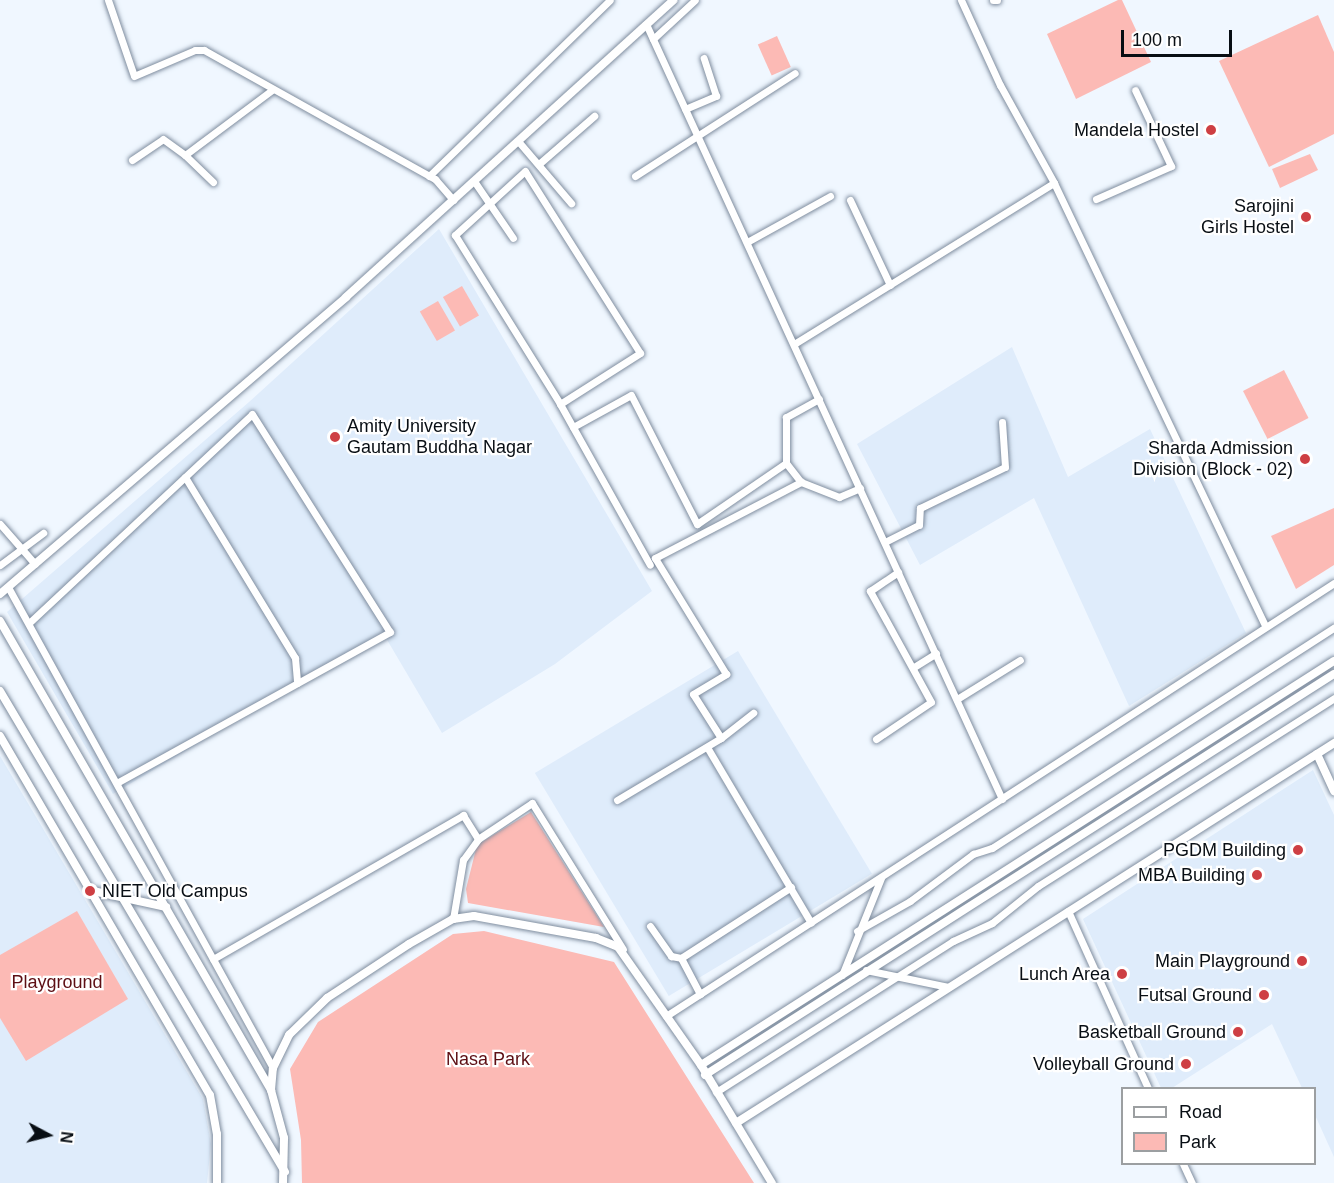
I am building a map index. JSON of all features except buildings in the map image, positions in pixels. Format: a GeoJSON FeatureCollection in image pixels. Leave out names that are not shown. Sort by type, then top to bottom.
{"type":"FeatureCollection","features":[{"type":"Feature","properties":{"kind":"street"},"geometry":{"type":"LineString","coordinates":[[108,0],[134,76],[195,50],[204,50],[429,176],[453,201]]}},
{"type":"Feature","properties":{"kind":"street"},"geometry":{"type":"LineString","coordinates":[[429,176],[610,0]]}},
{"type":"Feature","properties":{"kind":"street"},"geometry":{"type":"LineString","coordinates":[[0,594],[346,297],[673,0]]}},
{"type":"Feature","properties":{"kind":"street"},"geometry":{"type":"LineString","coordinates":[[653,39],[695,0]]}},
{"type":"Feature","properties":{"kind":"street"},"geometry":{"type":"LineString","coordinates":[[961,0],[1000,85],[1054,183],[1265,626]]}},
{"type":"Feature","properties":{"kind":"street"},"geometry":{"type":"LineString","coordinates":[[646,24],[1002,799]]}},
{"type":"Feature","properties":{"kind":"street"},"geometry":{"type":"LineString","coordinates":[[685,109],[716,96],[704,58]]}},
{"type":"Feature","properties":{"kind":"street"},"geometry":{"type":"LineString","coordinates":[[635,176],[699,138],[795,73]]}},
{"type":"Feature","properties":{"kind":"street"},"geometry":{"type":"LineString","coordinates":[[185,155],[272,90]]}},
{"type":"Feature","properties":{"kind":"street"},"geometry":{"type":"LineString","coordinates":[[1096,199],[1171,166],[1135,90]]}},
{"type":"Feature","properties":{"kind":"street"},"geometry":{"type":"LineString","coordinates":[[540,163],[594,116]]}},
{"type":"Feature","properties":{"kind":"street"},"geometry":{"type":"LineString","coordinates":[[132,160],[163,139],[185,155],[213,182]]}},
{"type":"Feature","properties":{"kind":"street"},"geometry":{"type":"LineString","coordinates":[[518,141],[540,163],[571,203]]}},
{"type":"Feature","properties":{"kind":"street"},"geometry":{"type":"LineString","coordinates":[[560,404],[640,353],[525,171],[455,235],[560,404],[650,565]]}},
{"type":"Feature","properties":{"kind":"street"},"geometry":{"type":"LineString","coordinates":[[474,181],[513,238]]}},
{"type":"Feature","properties":{"kind":"street"},"geometry":{"type":"LineString","coordinates":[[794,344],[1054,183]]}},
{"type":"Feature","properties":{"kind":"street"},"geometry":{"type":"LineString","coordinates":[[747,242],[830,196]]}},
{"type":"Feature","properties":{"kind":"street"},"geometry":{"type":"LineString","coordinates":[[850,200],[890,285]]}},
{"type":"Feature","properties":{"kind":"street"},"geometry":{"type":"LineString","coordinates":[[573,427],[631,395],[698,524],[786,463]]}},
{"type":"Feature","properties":{"kind":"street"},"geometry":{"type":"LineString","coordinates":[[819,399],[786,417],[786,463],[801,482],[839,497],[860,488]]}},
{"type":"Feature","properties":{"kind":"street"},"geometry":{"type":"LineString","coordinates":[[30,622],[252,414],[390,632],[117,783]]}},
{"type":"Feature","properties":{"kind":"street"},"geometry":{"type":"LineString","coordinates":[[885,542],[919,525],[920,508],[1005,467],[1002,422]]}},
{"type":"Feature","properties":{"kind":"street"},"geometry":{"type":"LineString","coordinates":[[185,477],[295,658],[297,683]]}},
{"type":"Feature","properties":{"kind":"street"},"geometry":{"type":"LineString","coordinates":[[721,738],[693,694],[726,674],[655,558],[801,482]]}},
{"type":"Feature","properties":{"kind":"street"},"geometry":{"type":"LineString","coordinates":[[0,524],[35,564]]}},
{"type":"Feature","properties":{"kind":"street"},"geometry":{"type":"LineString","coordinates":[[0,565],[21,546],[43,533]]}},
{"type":"Feature","properties":{"kind":"street"},"geometry":{"type":"LineString","coordinates":[[876,739],[931,702],[914,667],[870,591],[898,572]]}},
{"type":"Feature","properties":{"kind":"street"},"geometry":{"type":"LineString","coordinates":[[666,1016],[1334,583]]}},
{"type":"Feature","properties":{"kind":"street"},"geometry":{"type":"LineString","coordinates":[[8,588],[30,622],[273,1068]]}},
{"type":"Feature","properties":{"kind":"street"},"geometry":{"type":"LineString","coordinates":[[0,621],[271,1090],[284,1138],[283,1183]]}},
{"type":"Feature","properties":{"kind":"street"},"geometry":{"type":"LineString","coordinates":[[857,931],[910,901],[973,854],[992,848],[1334,628]]}},
{"type":"Feature","properties":{"kind":"street"},"geometry":{"type":"LineString","coordinates":[[914,667],[936,653]]}},
{"type":"Feature","properties":{"kind":"street"},"geometry":{"type":"LineString","coordinates":[[957,699],[1020,660]]}},
{"type":"Feature","properties":{"kind":"street"},"geometry":{"type":"LineString","coordinates":[[701,1065],[1334,662]]}},
{"type":"Feature","properties":{"kind":"street"},"geometry":{"type":"LineString","coordinates":[[705,1075],[866,970],[1334,674]]}},
{"type":"Feature","properties":{"kind":"street"},"geometry":{"type":"LineString","coordinates":[[0,691],[285,1172]]}},
{"type":"Feature","properties":{"kind":"street"},"geometry":{"type":"LineString","coordinates":[[716,1092],[953,941],[992,923],[1038,886],[1334,698]]}},
{"type":"Feature","properties":{"kind":"street"},"geometry":{"type":"LineString","coordinates":[[617,800],[707,747],[753,713]]}},
{"type":"Feature","properties":{"kind":"street"},"geometry":{"type":"LineString","coordinates":[[0,736],[93,891],[210,1095],[217,1134],[217,1183]]}},
{"type":"Feature","properties":{"kind":"street"},"geometry":{"type":"LineString","coordinates":[[736,1123],[1334,743]]}},
{"type":"Feature","properties":{"kind":"street"},"geometry":{"type":"LineString","coordinates":[[707,747],[811,923]]}},
{"type":"Feature","properties":{"kind":"street"},"geometry":{"type":"LineString","coordinates":[[1317,754],[1334,791]]}},
{"type":"Feature","properties":{"kind":"street"},"geometry":{"type":"LineString","coordinates":[[453,919],[463,860],[478,839],[532,803],[630,961],[701,1065],[772,1183]]}},
{"type":"Feature","properties":{"kind":"street"},"geometry":{"type":"LineString","coordinates":[[213,959],[463,815],[478,839]]}},
{"type":"Feature","properties":{"kind":"street"},"geometry":{"type":"LineString","coordinates":[[842,975],[857,931],[881,878]]}},
{"type":"Feature","properties":{"kind":"street"},"geometry":{"type":"LineString","coordinates":[[650,926],[671,956],[681,958],[791,887]]}},
{"type":"Feature","properties":{"kind":"street"},"geometry":{"type":"LineString","coordinates":[[93,891],[119,894],[166,907]]}},
{"type":"Feature","properties":{"kind":"street"},"geometry":{"type":"LineString","coordinates":[[1068,911],[1147,1087]]}},
{"type":"Feature","properties":{"kind":"street"},"geometry":{"type":"LineString","coordinates":[[271,1090],[273,1068],[289,1035],[327,998],[453,919],[496,918],[596,938],[618,947],[630,961]]}},
{"type":"Feature","properties":{"kind":"street"},"geometry":{"type":"LineString","coordinates":[[681,958],[700,994]]}},
{"type":"Feature","properties":{"kind":"street"},"geometry":{"type":"LineString","coordinates":[[866,970],[948,987]]}},
{"type":"Feature","properties":{"kind":"street"},"geometry":{"type":"LineString","coordinates":[[1183,1165],[1192,1183]]}},
{"type":"Feature","properties":{"kind":"shaded area"},"geometry":{"type":"Polygon","coordinates":[[[439,229],[652,591],[555,664],[442,733],[383,633],[113,794],[7,612],[249,402],[439,229]]]}},
{"type":"Feature","properties":{"kind":"shaded area"},"geometry":{"type":"Polygon","coordinates":[[[1012,347],[1068,477],[1150,429],[1246,633],[1129,706],[1034,498],[920,565],[857,444],[1012,347]]]}},
{"type":"Feature","properties":{"kind":"shaded area"},"geometry":{"type":"Polygon","coordinates":[[[738,651],[872,874],[669,996],[535,773],[738,651]]]}},
{"type":"Feature","properties":{"kind":"shaded area"},"geometry":{"type":"Polygon","coordinates":[[[0,756],[203,1099],[211,1144],[207,1183],[0,1183],[0,756]]]}},
{"type":"Feature","properties":{"kind":"shaded area"},"geometry":{"type":"Polygon","coordinates":[[[1313,770],[1334,815],[1334,1157],[1316,1117],[1316,1087],[1302,1087],[1272,1024],[1174,1087],[1161,1087],[1083,919],[1313,770]]]}},
{"type":"Feature","properties":{"kind":"green space"},"geometry":{"type":"Polygon","coordinates":[[[1122,0],[1151,62],[1076,99],[1047,34],[1122,0]]]}},
{"type":"Feature","properties":{"kind":"green space"},"geometry":{"type":"Polygon","coordinates":[[[1318,15],[1334,52],[1334,134],[1269,167],[1219,61],[1318,15]]]}},
{"type":"Feature","properties":{"kind":"green space"},"geometry":{"type":"Polygon","coordinates":[[[777,36],[791,67],[772,76],[758,45],[777,36]]]}},
{"type":"Feature","properties":{"kind":"green space"},"geometry":{"type":"Polygon","coordinates":[[[1310,154],[1318,170],[1280,188],[1272,169],[1310,154]]]}},
{"type":"Feature","properties":{"kind":"green space"},"geometry":{"type":"Polygon","coordinates":[[[462,286],[479,315],[460,326],[443,297],[462,286]]]}},
{"type":"Feature","properties":{"kind":"green space"},"geometry":{"type":"Polygon","coordinates":[[[438,301],[455,330],[437,341],[420,312],[438,301]]]}},
{"type":"Feature","properties":{"kind":"green space"},"geometry":{"type":"Polygon","coordinates":[[[1284,370],[1309,418],[1268,439],[1243,391],[1284,370]]]}},
{"type":"Feature","properties":{"kind":"green space"},"geometry":{"type":"Polygon","coordinates":[[[1334,508],[1334,565],[1296,589],[1271,536],[1334,508]]]}},
{"type":"Feature","properties":{"kind":"green space"},"geometry":{"type":"Polygon","coordinates":[[[531,812],[604,927],[468,903],[466,889],[477,845],[531,812]]]}},
{"type":"Feature","properties":{"kind":"green space","name":"Playground"},"geometry":{"type":"Polygon","coordinates":[[[77,911],[128,999],[26,1061],[0,1018],[0,955],[77,911]]]}},
{"type":"Feature","properties":{"kind":"green space","name":"Nasa Park"},"geometry":{"type":"Polygon","coordinates":[[[484,931],[614,962],[754,1183],[302,1183],[301,1140],[290,1069],[318,1022],[453,934],[484,931]]]}},
{"type":"Feature","properties":{"kind":"place","name":"Mandela Hostel"},"geometry":{"type":"Point","coordinates":[1211,130]}},
{"type":"Feature","properties":{"kind":"place","name":"Sarojini Girls Hostel"},"geometry":{"type":"Point","coordinates":[1306,217]}},
{"type":"Feature","properties":{"kind":"place","name":"Amity University Gautam Buddha Nagar"},"geometry":{"type":"Point","coordinates":[335,437]}},
{"type":"Feature","properties":{"kind":"place","name":"Sharda Admission Division (Block - 02)"},"geometry":{"type":"Point","coordinates":[1305,459]}},
{"type":"Feature","properties":{"kind":"place","name":"PGDM Building"},"geometry":{"type":"Point","coordinates":[1298,850]}},
{"type":"Feature","properties":{"kind":"place","name":"MBA Building"},"geometry":{"type":"Point","coordinates":[1257,875]}},
{"type":"Feature","properties":{"kind":"place","name":"NIET Old Campus"},"geometry":{"type":"Point","coordinates":[90,891]}},
{"type":"Feature","properties":{"kind":"place","name":"Main Playground"},"geometry":{"type":"Point","coordinates":[1302,961]}},
{"type":"Feature","properties":{"kind":"place","name":"Lunch Area"},"geometry":{"type":"Point","coordinates":[1122,974]}},
{"type":"Feature","properties":{"kind":"place","name":"Futsal Ground"},"geometry":{"type":"Point","coordinates":[1264,995]}},
{"type":"Feature","properties":{"kind":"place","name":"Basketball Ground"},"geometry":{"type":"Point","coordinates":[1238,1032]}},
{"type":"Feature","properties":{"kind":"place","name":"Volleyball Ground"},"geometry":{"type":"Point","coordinates":[1186,1064]}}]}
